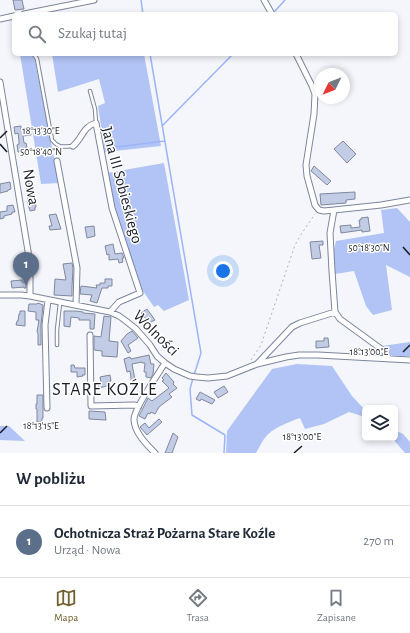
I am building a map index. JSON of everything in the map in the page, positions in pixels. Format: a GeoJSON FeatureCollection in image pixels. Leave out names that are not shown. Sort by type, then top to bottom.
{"type":"FeatureCollection","features":[{"type":"Feature","properties":{"kind":"street"},"geometry":{"type":"LineString","coordinates":[[34,12],[94,0]]}},
{"type":"Feature","properties":{"kind":"street"},"geometry":{"type":"LineString","coordinates":[[264,0],[271,12]]}},
{"type":"Feature","properties":{"kind":"street"},"geometry":{"type":"LineString","coordinates":[[0,19],[12,16]]}},
{"type":"Feature","properties":{"kind":"street"},"geometry":{"type":"LineString","coordinates":[[297,56],[315,94],[314,114],[306,165],[309,186],[315,205],[319,210],[324,211],[381,205],[410,200]]}},
{"type":"Feature","properties":{"kind":"street","name":"Nowa"},"geometry":{"type":"LineString","coordinates":[[0,82],[29,257],[30,296]]}},
{"type":"Feature","properties":{"kind":"street","name":"Jana III Sobieskiego"},"geometry":{"type":"LineString","coordinates":[[73,146],[76,144],[84,130],[90,124],[96,123],[112,208],[140,293],[119,302],[110,312]]}},
{"type":"Feature","properties":{"kind":"street"},"geometry":{"type":"LineString","coordinates":[[57,161],[77,268],[76,305]]}},
{"type":"Feature","properties":{"kind":"street"},"geometry":{"type":"LineString","coordinates":[[334,210],[330,233],[335,312],[340,319],[384,351],[389,358]]}},
{"type":"Feature","properties":{"kind":"street","name":"Wolności"},"geometry":{"type":"LineString","coordinates":[[0,295],[30,296],[110,312],[122,318],[136,330],[150,345],[157,356],[165,363],[190,376],[208,378],[227,376],[257,364],[299,355],[410,360]]}},
{"type":"Feature","properties":{"kind":"street"},"geometry":{"type":"LineString","coordinates":[[47,408],[45,325],[48,300]]}},
{"type":"Feature","properties":{"kind":"street"},"geometry":{"type":"LineString","coordinates":[[257,364],[292,327],[335,312]]}},
{"type":"Feature","properties":{"kind":"street"},"geometry":{"type":"LineString","coordinates":[[90,335],[91,406],[139,406]]}},
{"type":"Feature","properties":{"kind":"street"},"geometry":{"type":"LineString","coordinates":[[155,453],[136,428],[134,417],[165,363]]}},
{"type":"Feature","properties":{"kind":"lane"},"geometry":{"type":"LineString","coordinates":[[35,56],[52,140],[60,147],[73,146]]}},
{"type":"Feature","properties":{"kind":"lane"},"geometry":{"type":"LineString","coordinates":[[90,91],[95,109],[96,123]]}},
{"type":"Feature","properties":{"kind":"lane"},"geometry":{"type":"LineString","coordinates":[[57,345],[57,330],[61,302]]}},
{"type":"Feature","properties":{"kind":"path"},"geometry":{"type":"LineString","coordinates":[[245,369],[261,345],[295,245],[319,210]]}},
{"type":"Feature","properties":{"kind":"shaded area"},"geometry":{"type":"Polygon","coordinates":[[[20,56],[33,56],[35,60],[59,183],[41,184],[20,56]]]}},
{"type":"Feature","properties":{"kind":"shaded area"},"geometry":{"type":"Polygon","coordinates":[[[52,56],[144,56],[161,146],[105,152],[98,106],[105,103],[99,79],[58,92],[52,56]]]}},
{"type":"Feature","properties":{"kind":"shaded area"},"geometry":{"type":"Polygon","coordinates":[[[164,163],[189,300],[164,311],[158,305],[154,307],[141,288],[115,207],[107,173],[164,163]]]}},
{"type":"Feature","properties":{"kind":"shaded area"},"geometry":{"type":"Polygon","coordinates":[[[397,208],[410,222],[410,277],[386,265],[392,310],[373,315],[366,306],[354,271],[335,274],[333,254],[336,241],[384,233],[381,210],[397,208]]]}},
{"type":"Feature","properties":{"kind":"shaded area"},"geometry":{"type":"Polygon","coordinates":[[[410,342],[410,356],[392,356],[382,346],[410,342]]]}},
{"type":"Feature","properties":{"kind":"shaded area"},"geometry":{"type":"Polygon","coordinates":[[[297,364],[332,366],[352,396],[362,407],[362,416],[349,412],[324,424],[305,429],[300,418],[272,431],[264,439],[256,453],[226,453],[227,431],[272,369],[297,364]]]}},
{"type":"Feature","properties":{"kind":"shaded area"},"geometry":{"type":"Polygon","coordinates":[[[0,426],[9,426],[25,441],[0,440],[0,426]]]}},
{"type":"Feature","properties":{"kind":"shaded area"},"geometry":{"type":"Polygon","coordinates":[[[398,432],[403,434],[410,442],[410,453],[405,453],[395,441],[398,441],[398,432]]]}},
{"type":"Feature","properties":{"kind":"building"},"geometry":{"type":"Polygon","coordinates":[[[13,0],[22,0],[24,9],[15,10],[13,0]]]}},
{"type":"Feature","properties":{"kind":"building"},"geometry":{"type":"Polygon","coordinates":[[[21,126],[21,130],[30,129],[31,135],[23,136],[24,143],[26,143],[27,147],[25,148],[26,151],[18,152],[18,133],[15,134],[14,127],[21,126]]]}},
{"type":"Feature","properties":{"kind":"building"},"geometry":{"type":"Polygon","coordinates":[[[343,141],[356,154],[347,163],[334,149],[343,141]]]}},
{"type":"Feature","properties":{"kind":"building"},"geometry":{"type":"Polygon","coordinates":[[[314,166],[331,181],[327,185],[311,171],[314,166]]]}},
{"type":"Feature","properties":{"kind":"building"},"geometry":{"type":"Polygon","coordinates":[[[10,182],[11,189],[0,193],[0,184],[10,182]]]}},
{"type":"Feature","properties":{"kind":"building"},"geometry":{"type":"Polygon","coordinates":[[[32,183],[36,207],[35,210],[30,211],[27,201],[26,184],[32,183]]]}},
{"type":"Feature","properties":{"kind":"building"},"geometry":{"type":"Polygon","coordinates":[[[355,192],[355,199],[346,200],[346,203],[321,205],[320,194],[355,192]]]}},
{"type":"Feature","properties":{"kind":"building"},"geometry":{"type":"Polygon","coordinates":[[[13,205],[15,212],[12,212],[12,214],[4,216],[4,218],[0,219],[0,212],[7,211],[7,206],[13,205]]]}},
{"type":"Feature","properties":{"kind":"building"},"geometry":{"type":"Polygon","coordinates":[[[56,214],[61,229],[50,230],[49,226],[52,226],[49,215],[56,214]]]}},
{"type":"Feature","properties":{"kind":"building"},"geometry":{"type":"Polygon","coordinates":[[[368,217],[370,231],[362,232],[362,230],[341,233],[340,226],[351,225],[351,228],[360,227],[359,220],[361,220],[361,218],[368,217]]]}},
{"type":"Feature","properties":{"kind":"building"},"geometry":{"type":"Polygon","coordinates":[[[94,226],[95,236],[87,238],[85,227],[94,226]]]}},
{"type":"Feature","properties":{"kind":"building"},"geometry":{"type":"Polygon","coordinates":[[[323,241],[323,245],[319,245],[321,258],[312,259],[310,242],[323,241]]]}},
{"type":"Feature","properties":{"kind":"building"},"geometry":{"type":"Polygon","coordinates":[[[113,244],[115,254],[122,253],[124,258],[122,258],[123,262],[119,263],[118,259],[109,260],[109,254],[107,255],[105,246],[113,244]]]}},
{"type":"Feature","properties":{"kind":"building"},"geometry":{"type":"Polygon","coordinates":[[[72,263],[72,296],[54,295],[55,279],[66,280],[63,264],[72,263]]]}},
{"type":"Feature","properties":{"kind":"building"},"geometry":{"type":"Polygon","coordinates":[[[105,279],[112,279],[112,286],[102,288],[97,303],[90,301],[92,295],[80,294],[81,286],[97,288],[96,285],[105,283],[105,279]]]}},
{"type":"Feature","properties":{"kind":"building"},"geometry":{"type":"Polygon","coordinates":[[[22,280],[22,282],[26,282],[26,288],[12,288],[11,281],[22,280]]]}},
{"type":"Feature","properties":{"kind":"building"},"geometry":{"type":"Polygon","coordinates":[[[38,303],[43,305],[41,345],[38,345],[37,332],[39,320],[36,320],[36,312],[28,311],[29,304],[38,303]]]}},
{"type":"Feature","properties":{"kind":"building"},"geometry":{"type":"Polygon","coordinates":[[[147,309],[155,320],[149,323],[141,313],[147,309]]]}},
{"type":"Feature","properties":{"kind":"building"},"geometry":{"type":"Polygon","coordinates":[[[20,311],[25,311],[25,326],[16,325],[20,311]]]}},
{"type":"Feature","properties":{"kind":"building"},"geometry":{"type":"Polygon","coordinates":[[[64,311],[95,314],[94,329],[90,329],[90,320],[79,320],[79,318],[71,317],[70,327],[64,326],[64,311]]]}},
{"type":"Feature","properties":{"kind":"building"},"geometry":{"type":"Polygon","coordinates":[[[104,316],[111,317],[109,341],[118,342],[117,357],[102,356],[102,351],[94,350],[94,336],[101,337],[104,316]]]}},
{"type":"Feature","properties":{"kind":"building"},"geometry":{"type":"Polygon","coordinates":[[[132,331],[138,338],[128,345],[131,351],[128,353],[121,341],[132,331]]]}},
{"type":"Feature","properties":{"kind":"building"},"geometry":{"type":"Polygon","coordinates":[[[324,338],[328,338],[329,347],[316,348],[316,341],[324,341],[324,338]]]}},
{"type":"Feature","properties":{"kind":"building"},"geometry":{"type":"Polygon","coordinates":[[[149,355],[151,364],[154,364],[151,378],[146,377],[146,372],[144,372],[145,363],[142,362],[132,364],[136,385],[132,385],[130,371],[127,372],[124,359],[149,355]]]}},
{"type":"Feature","properties":{"kind":"building"},"geometry":{"type":"Polygon","coordinates":[[[71,365],[74,365],[75,368],[85,368],[85,375],[77,377],[77,372],[71,372],[71,365]]]}},
{"type":"Feature","properties":{"kind":"building"},"geometry":{"type":"Polygon","coordinates":[[[166,373],[177,388],[169,394],[172,397],[159,407],[155,414],[151,412],[150,414],[148,413],[145,419],[139,416],[148,398],[152,401],[169,388],[162,381],[164,380],[162,378],[166,373]]]}},
{"type":"Feature","properties":{"kind":"building"},"geometry":{"type":"Polygon","coordinates":[[[110,375],[111,381],[107,382],[107,386],[99,388],[98,383],[101,382],[100,377],[110,375]]]}},
{"type":"Feature","properties":{"kind":"building"},"geometry":{"type":"Polygon","coordinates":[[[224,386],[228,392],[218,398],[214,392],[224,386]]]}},
{"type":"Feature","properties":{"kind":"building"},"geometry":{"type":"Polygon","coordinates":[[[200,392],[215,400],[212,404],[201,399],[200,401],[196,399],[200,392]]]}},
{"type":"Feature","properties":{"kind":"building"},"geometry":{"type":"Polygon","coordinates":[[[37,395],[43,395],[42,422],[37,422],[37,395]]]}},
{"type":"Feature","properties":{"kind":"building"},"geometry":{"type":"Polygon","coordinates":[[[89,411],[105,412],[106,420],[89,419],[89,411]]]}},
{"type":"Feature","properties":{"kind":"building"},"geometry":{"type":"Polygon","coordinates":[[[159,419],[162,422],[147,435],[140,427],[145,423],[149,428],[159,419]]]}},
{"type":"Feature","properties":{"kind":"building"},"geometry":{"type":"Polygon","coordinates":[[[173,433],[178,437],[172,453],[165,453],[173,433]]]}},
{"type":"Feature","properties":{"kind":"waterway"},"geometry":{"type":"LineString","coordinates":[[141,0],[143,12]]}},
{"type":"Feature","properties":{"kind":"waterway"},"geometry":{"type":"LineString","coordinates":[[275,11],[285,0]]}},
{"type":"Feature","properties":{"kind":"waterway"},"geometry":{"type":"LineString","coordinates":[[150,56],[201,353],[194,375]]}},
{"type":"Feature","properties":{"kind":"waterway"},"geometry":{"type":"LineString","coordinates":[[162,126],[231,56]]}},
{"type":"Feature","properties":{"kind":"waterway"},"geometry":{"type":"LineString","coordinates":[[104,133],[116,147],[165,141]]}},
{"type":"Feature","properties":{"kind":"waterway"},"geometry":{"type":"LineString","coordinates":[[193,378],[190,389],[192,415],[225,435],[224,453]]}},
{"type":"Feature","properties":{"kind":"place","name":"Ochotnicza Straż Pożarna Stare Koźle"},"geometry":{"type":"Point","coordinates":[26,285]}},
{"type":"Feature","properties":{"kind":"district","name":"STARE KOŹLE"},"geometry":{"type":"Point","coordinates":[105,390]}}]}
